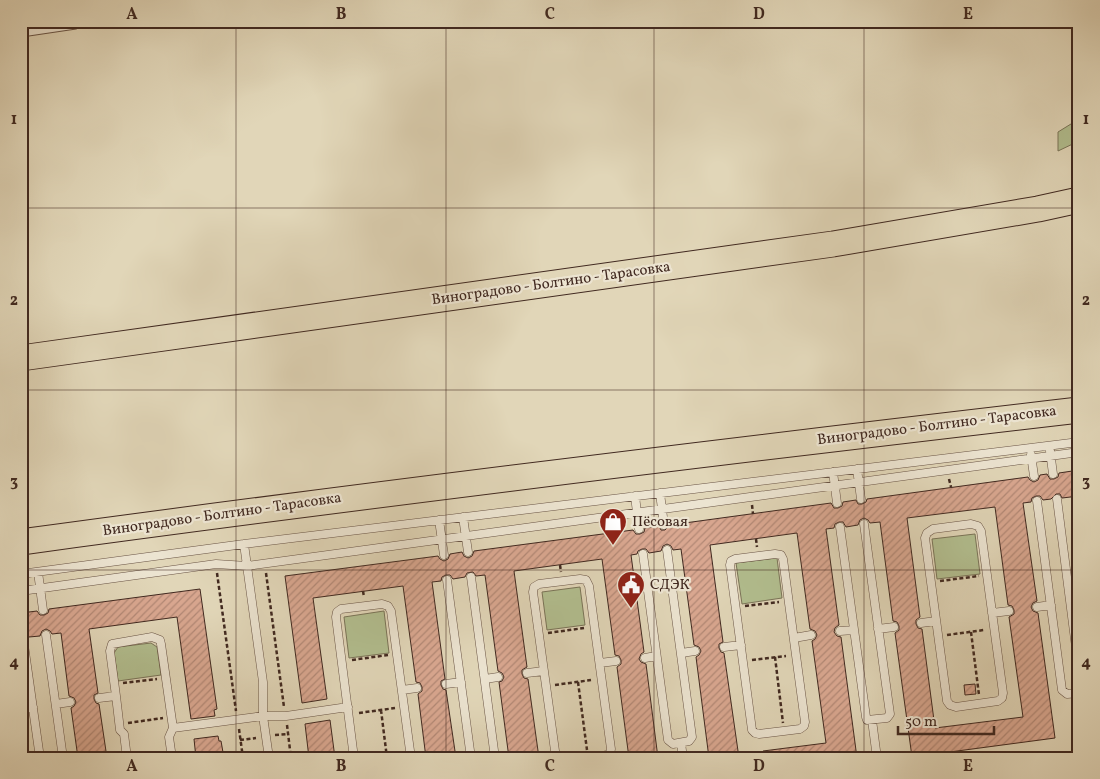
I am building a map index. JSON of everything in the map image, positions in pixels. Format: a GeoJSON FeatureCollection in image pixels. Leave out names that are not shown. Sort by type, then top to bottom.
{"type":"FeatureCollection","features":[{"type":"Feature","properties":{"kind":"main road","name":"Виноградово - Болтино - Тарасовка"},"geometry":{"type":"LineString","coordinates":[[21,358],[833,244],[1038,209],[1079,200]]}},
{"type":"Feature","properties":{"kind":"main road","name":"Виноградово - Болтино - Тарасовка"},"geometry":{"type":"LineString","coordinates":[[21,542],[367,495],[1079,410]]}},
{"type":"Feature","properties":{"kind":"street"},"geometry":{"type":"LineString","coordinates":[[21,29],[76,21]]}},
{"type":"Feature","properties":{"kind":"lane"},"geometry":{"type":"LineString","coordinates":[[21,574],[244,544],[1079,442]]}},
{"type":"Feature","properties":{"kind":"lane"},"geometry":{"type":"LineString","coordinates":[[1050,446],[1053,474]]}},
{"type":"Feature","properties":{"kind":"lane"},"geometry":{"type":"LineString","coordinates":[[1031,448],[1034,476]]}},
{"type":"Feature","properties":{"kind":"lane"},"geometry":{"type":"LineString","coordinates":[[21,591],[216,564],[247,566],[265,564],[1079,452]]}},
{"type":"Feature","properties":{"kind":"lane"},"geometry":{"type":"LineString","coordinates":[[857,469],[861,499]]}},
{"type":"Feature","properties":{"kind":"lane"},"geometry":{"type":"LineString","coordinates":[[833,472],[837,502]]}},
{"type":"Feature","properties":{"kind":"lane"},"geometry":{"type":"LineString","coordinates":[[660,493],[664,526]]}},
{"type":"Feature","properties":{"kind":"lane"},"geometry":{"type":"LineString","coordinates":[[635,496],[639,529]]}},
{"type":"Feature","properties":{"kind":"lane"},"geometry":{"type":"LineString","coordinates":[[1057,499],[1079,670]]}},
{"type":"Feature","properties":{"kind":"lane"},"geometry":{"type":"LineString","coordinates":[[1037,501],[1062,690],[1067,694],[1079,693]]}},
{"type":"Feature","properties":{"kind":"lane"},"geometry":{"type":"LineString","coordinates":[[463,518],[468,552]]}},
{"type":"Feature","properties":{"kind":"lane"},"geometry":{"type":"LineString","coordinates":[[439,520],[444,555]]}},
{"type":"Feature","properties":{"kind":"lane"},"geometry":{"type":"LineString","coordinates":[[840,527],[866,717],[867,720],[872,720],[887,718],[890,714],[864,524]]}},
{"type":"Feature","properties":{"kind":"lane"},"geometry":{"type":"LineString","coordinates":[[971,524],[978,526],[981,532],[1003,693],[1002,698],[998,701],[956,707],[950,705],[931,582],[925,538],[927,533],[932,530],[971,524]]}},
{"type":"Feature","properties":{"kind":"lane"},"geometry":{"type":"LineString","coordinates":[[244,544],[263,682],[263,716],[269,758]]}},
{"type":"Feature","properties":{"kind":"lane"},"geometry":{"type":"LineString","coordinates":[[643,554],[668,740],[673,744],[689,742],[692,736],[668,550]]}},
{"type":"Feature","properties":{"kind":"lane"},"geometry":{"type":"LineString","coordinates":[[781,555],[789,601],[805,722],[804,726],[800,729],[759,734],[752,730],[730,566],[731,561],[759,556],[781,555]]}},
{"type":"Feature","properties":{"kind":"lane"},"geometry":{"type":"LineString","coordinates":[[38,572],[43,610]]}},
{"type":"Feature","properties":{"kind":"lane"},"geometry":{"type":"LineString","coordinates":[[471,577],[495,758]]}},
{"type":"Feature","properties":{"kind":"lane"},"geometry":{"type":"LineString","coordinates":[[556,758],[533,592],[534,587],[539,584],[580,579],[586,580],[589,586],[611,749],[607,755],[589,758]]}},
{"type":"Feature","properties":{"kind":"lane"},"geometry":{"type":"LineString","coordinates":[[447,580],[471,758]]}},
{"type":"Feature","properties":{"kind":"lane"},"geometry":{"type":"LineString","coordinates":[[1070,603],[1079,602]]}},
{"type":"Feature","properties":{"kind":"lane"},"geometry":{"type":"LineString","coordinates":[[354,758],[336,617],[337,612],[341,609],[382,604],[388,606],[392,611],[411,758]]}},
{"type":"Feature","properties":{"kind":"lane"},"geometry":{"type":"LineString","coordinates":[[1037,607],[1051,605]]}},
{"type":"Feature","properties":{"kind":"lane"},"geometry":{"type":"LineString","coordinates":[[992,613],[1009,611]]}},
{"type":"Feature","properties":{"kind":"lane"},"geometry":{"type":"LineString","coordinates":[[921,623],[936,621]]}},
{"type":"Feature","properties":{"kind":"lane"},"geometry":{"type":"LineString","coordinates":[[878,629],[894,627]]}},
{"type":"Feature","properties":{"kind":"lane"},"geometry":{"type":"LineString","coordinates":[[840,631],[854,630]]}},
{"type":"Feature","properties":{"kind":"lane"},"geometry":{"type":"LineString","coordinates":[[46,635],[63,758]]}},
{"type":"Feature","properties":{"kind":"lane"},"geometry":{"type":"LineString","coordinates":[[794,638],[811,635]]}},
{"type":"Feature","properties":{"kind":"lane"},"geometry":{"type":"LineString","coordinates":[[127,758],[124,734],[120,730],[110,651],[112,644],[152,637],[160,640],[162,644],[173,728],[169,738],[172,758]]}},
{"type":"Feature","properties":{"kind":"lane"},"geometry":{"type":"LineString","coordinates":[[23,638],[40,758]]}},
{"type":"Feature","properties":{"kind":"lane"},"geometry":{"type":"LineString","coordinates":[[724,647],[741,645]]}},
{"type":"Feature","properties":{"kind":"lane"},"geometry":{"type":"LineString","coordinates":[[681,653],[695,651]]}},
{"type":"Feature","properties":{"kind":"lane"},"geometry":{"type":"LineString","coordinates":[[645,658],[656,656]]}},
{"type":"Feature","properties":{"kind":"lane"},"geometry":{"type":"LineString","coordinates":[[600,663],[616,661]]}},
{"type":"Feature","properties":{"kind":"lane"},"geometry":{"type":"LineString","coordinates":[[527,673],[544,671]]}},
{"type":"Feature","properties":{"kind":"lane"},"geometry":{"type":"LineString","coordinates":[[485,679],[498,677]]}},
{"type":"Feature","properties":{"kind":"lane"},"geometry":{"type":"LineString","coordinates":[[446,684],[461,682]]}},
{"type":"Feature","properties":{"kind":"lane"},"geometry":{"type":"LineString","coordinates":[[402,690],[417,688]]}},
{"type":"Feature","properties":{"kind":"lane"},"geometry":{"type":"LineString","coordinates":[[98,698],[116,696]]}},
{"type":"Feature","properties":{"kind":"lane"},"geometry":{"type":"LineString","coordinates":[[56,704],[70,702]]}},
{"type":"Feature","properties":{"kind":"lane"},"geometry":{"type":"LineString","coordinates":[[21,709],[33,707]]}},
{"type":"Feature","properties":{"kind":"lane"},"geometry":{"type":"LineString","coordinates":[[173,728],[263,716],[348,711]]}},
{"type":"Feature","properties":{"kind":"lane"},"geometry":{"type":"LineString","coordinates":[[872,720],[877,758]]}},
{"type":"Feature","properties":{"kind":"lane"},"geometry":{"type":"LineString","coordinates":[[681,742],[683,758]]}},
{"type":"Feature","properties":{"kind":"lane"},"geometry":{"type":"LineString","coordinates":[[1057,758],[1079,755]]}},
{"type":"Feature","properties":{"kind":"path"},"geometry":{"type":"LineString","coordinates":[[216,564],[243,758]]}},
{"type":"Feature","properties":{"kind":"path"},"geometry":{"type":"LineString","coordinates":[[265,564],[292,758]]}},
{"type":"Feature","properties":{"kind":"path"},"geometry":{"type":"LineString","coordinates":[[931,582],[987,575]]}},
{"type":"Feature","properties":{"kind":"path"},"geometry":{"type":"LineString","coordinates":[[736,608],[789,601]]}},
{"type":"Feature","properties":{"kind":"path"},"geometry":{"type":"LineString","coordinates":[[539,634],[594,626]]}},
{"type":"Feature","properties":{"kind":"path"},"geometry":{"type":"LineString","coordinates":[[938,636],[994,629]]}},
{"type":"Feature","properties":{"kind":"path"},"geometry":{"type":"LineString","coordinates":[[971,632],[980,704]]}},
{"type":"Feature","properties":{"kind":"path"},"geometry":{"type":"LineString","coordinates":[[342,661],[397,654]]}},
{"type":"Feature","properties":{"kind":"path"},"geometry":{"type":"LineString","coordinates":[[743,661],[796,654]]}},
{"type":"Feature","properties":{"kind":"path"},"geometry":{"type":"LineString","coordinates":[[775,657],[784,731]]}},
{"type":"Feature","properties":{"kind":"path"},"geometry":{"type":"LineString","coordinates":[[114,684],[166,677]]}},
{"type":"Feature","properties":{"kind":"path"},"geometry":{"type":"LineString","coordinates":[[546,686],[602,679]]}},
{"type":"Feature","properties":{"kind":"path"},"geometry":{"type":"LineString","coordinates":[[578,682],[589,758]]}},
{"type":"Feature","properties":{"kind":"path"},"geometry":{"type":"LineString","coordinates":[[348,711],[404,707]]}},
{"type":"Feature","properties":{"kind":"path"},"geometry":{"type":"LineString","coordinates":[[381,710],[387,758]]}},
{"type":"Feature","properties":{"kind":"path"},"geometry":{"type":"LineString","coordinates":[[120,724],[172,717]]}},
{"type":"Feature","properties":{"kind":"path"},"geometry":{"type":"LineString","coordinates":[[275,735],[288,734]]}},
{"type":"Feature","properties":{"kind":"path"},"geometry":{"type":"LineString","coordinates":[[240,740],[259,738]]}},
{"type":"Feature","properties":{"kind":"green space"},"geometry":{"type":"Polygon","coordinates":[[[1079,119],[1079,141],[1058,151],[1058,132],[1079,119]]]}},
{"type":"Feature","properties":{"kind":"green space"},"geometry":{"type":"Polygon","coordinates":[[[975,534],[980,574],[937,579],[932,539],[975,534]]]}},
{"type":"Feature","properties":{"kind":"green space"},"geometry":{"type":"Polygon","coordinates":[[[777,558],[782,598],[742,604],[736,563],[777,558]]]}},
{"type":"Feature","properties":{"kind":"green space"},"geometry":{"type":"Polygon","coordinates":[[[580,587],[585,625],[547,630],[542,592],[580,587]]]}},
{"type":"Feature","properties":{"kind":"green space"},"geometry":{"type":"Polygon","coordinates":[[[384,611],[389,653],[349,658],[344,617],[384,611]]]}},
{"type":"Feature","properties":{"kind":"green space"},"geometry":{"type":"Polygon","coordinates":[[[151,643],[157,647],[161,675],[118,681],[114,653],[118,647],[151,643]]]}},
{"type":"Feature","properties":{"kind":"building"},"geometry":{"type":"Polygon","coordinates":[[[1079,470],[1079,496],[1062,498],[1060,494],[1056,494],[1051,499],[1043,500],[1040,496],[1036,496],[1032,498],[1031,502],[1023,503],[1037,601],[1031,607],[1033,611],[1038,613],[1055,738],[912,757],[895,633],[899,630],[899,626],[897,622],[893,621],[880,522],[870,523],[864,518],[860,520],[858,525],[846,527],[843,522],[839,522],[835,524],[834,528],[826,529],[839,625],[835,628],[834,632],[837,636],[841,637],[857,758],[763,758],[763,751],[826,743],[812,641],[817,635],[815,631],[810,629],[797,533],[710,545],[723,642],[719,644],[719,648],[724,653],[739,758],[709,758],[696,657],[701,651],[699,647],[694,645],[681,549],[673,550],[667,544],[663,546],[661,551],[649,553],[646,549],[642,549],[637,554],[631,555],[644,652],[639,659],[646,664],[658,758],[629,758],[617,667],[621,664],[621,660],[619,656],[615,655],[602,559],[514,571],[527,667],[522,670],[522,674],[524,678],[528,679],[539,758],[509,758],[499,682],[504,677],[498,671],[485,575],[476,576],[473,572],[467,573],[465,577],[453,579],[450,575],[446,575],[442,577],[441,581],[432,582],[445,679],[441,681],[441,685],[446,690],[456,758],[426,758],[418,694],[422,691],[422,687],[420,683],[416,682],[403,586],[313,598],[327,699],[302,703],[285,576],[438,556],[444,561],[448,559],[450,554],[462,552],[468,558],[472,556],[474,551],[633,530],[636,534],[640,534],[644,532],[645,528],[659,526],[661,530],[665,530],[670,525],[831,503],[834,508],[838,508],[842,506],[843,502],[856,500],[858,504],[862,504],[867,499],[1028,477],[1034,482],[1038,480],[1040,475],[1047,474],[1050,479],[1054,479],[1058,477],[1059,473],[1079,470]],[[995,507],[907,518],[920,617],[916,620],[916,624],[918,628],[922,629],[935,728],[1023,717],[1009,617],[1014,614],[1014,610],[1012,606],[1008,605],[995,507]]]}},
{"type":"Feature","properties":{"kind":"building"},"geometry":{"type":"Polygon","coordinates":[[[200,589],[217,709],[214,710],[215,716],[191,719],[177,617],[89,629],[98,693],[94,695],[94,699],[99,704],[107,758],[78,758],[71,708],[76,702],[74,698],[69,696],[61,633],[52,634],[46,629],[42,631],[40,636],[29,637],[26,633],[21,633],[21,613],[37,611],[40,615],[44,615],[48,613],[49,609],[200,589]]]}},
{"type":"Feature","properties":{"kind":"building"},"geometry":{"type":"Polygon","coordinates":[[[975,684],[976,694],[965,695],[964,685],[975,684]]]}},
{"type":"Feature","properties":{"kind":"building"},"geometry":{"type":"Polygon","coordinates":[[[330,720],[335,758],[309,758],[305,724],[330,720]]]}},
{"type":"Feature","properties":{"kind":"building"},"geometry":{"type":"Polygon","coordinates":[[[218,736],[219,741],[221,741],[224,758],[196,758],[194,739],[218,736]]]}},
{"type":"Feature","properties":{"kind":"place","name":"Пёсовая"},"geometry":{"type":"Point","coordinates":[613,546]}},
{"type":"Feature","properties":{"kind":"place","name":"СДЭК"},"geometry":{"type":"Point","coordinates":[631,609]}}]}
